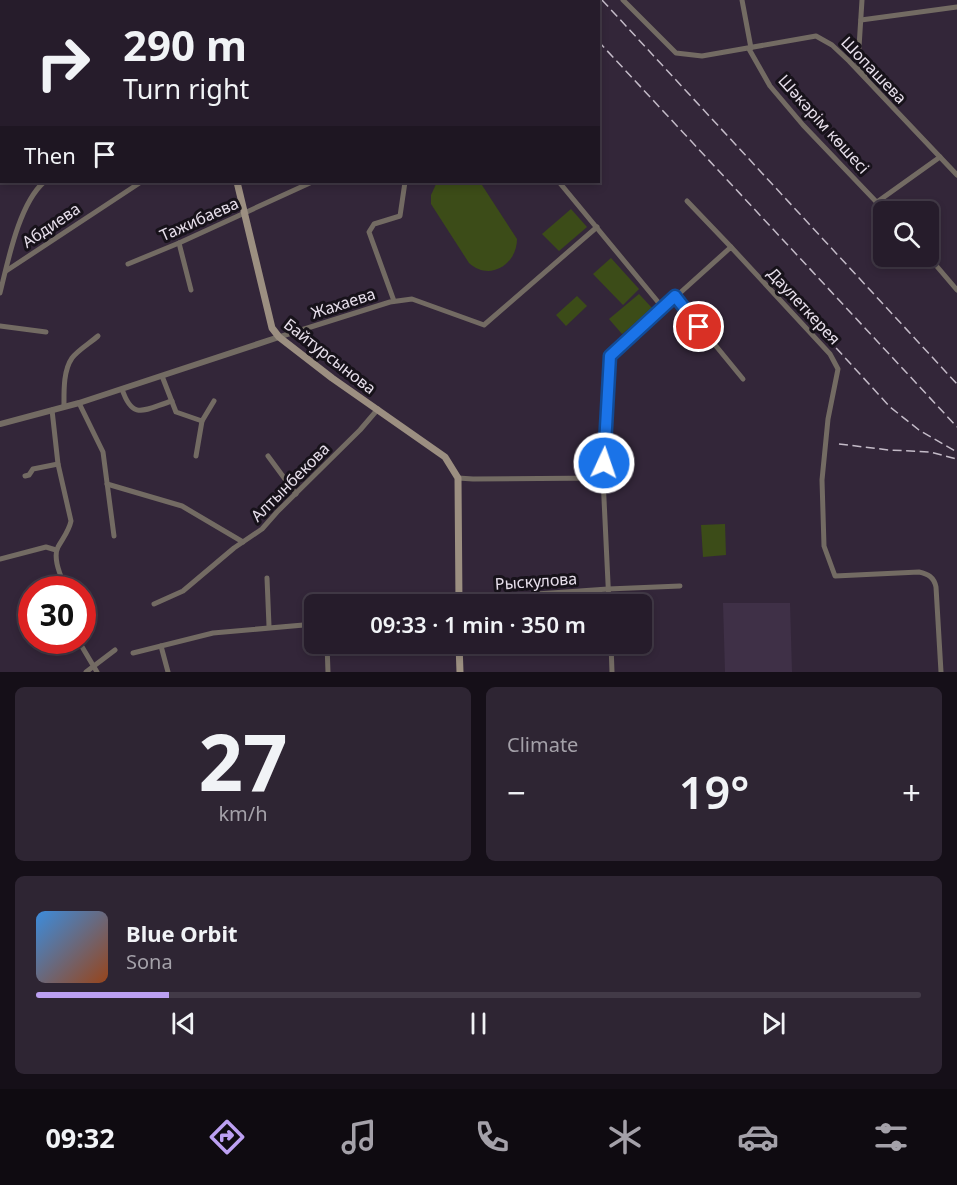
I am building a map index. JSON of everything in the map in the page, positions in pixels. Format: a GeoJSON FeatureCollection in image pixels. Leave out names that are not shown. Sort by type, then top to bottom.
{"type":"FeatureCollection","features":[{"type":"Feature","properties":{"kind":"main road","name":"Байтурсынова"},"geometry":{"type":"LineString","coordinates":[[237,183],[272,328],[279,337],[445,457],[458,478]]}},
{"type":"Feature","properties":{"kind":"main road"},"geometry":{"type":"LineString","coordinates":[[458,478],[459,594]]}},
{"type":"Feature","properties":{"kind":"main road"},"geometry":{"type":"LineString","coordinates":[[459,654],[459,672]]}},
{"type":"Feature","properties":{"kind":"street"},"geometry":{"type":"LineString","coordinates":[[623,0],[676,53],[702,56],[750,48]]}},
{"type":"Feature","properties":{"kind":"street","name":"Шәкәрім көшесі"},"geometry":{"type":"LineString","coordinates":[[742,0],[750,48],[770,86],[803,125],[876,201]]}},
{"type":"Feature","properties":{"kind":"street"},"geometry":{"type":"LineString","coordinates":[[862,0],[858,63],[867,81]]}},
{"type":"Feature","properties":{"kind":"street","name":"Шопашева"},"geometry":{"type":"LineString","coordinates":[[861,20],[957,7]]}},
{"type":"Feature","properties":{"kind":"street","name":"Шопашева"},"geometry":{"type":"LineString","coordinates":[[750,48],[816,36],[832,45],[940,157],[954,168],[957,175]]}},
{"type":"Feature","properties":{"kind":"street"},"geometry":{"type":"LineString","coordinates":[[878,201],[940,157]]}},
{"type":"Feature","properties":{"kind":"street"},"geometry":{"type":"LineString","coordinates":[[0,293],[15,234],[35,190],[43,183]]}},
{"type":"Feature","properties":{"kind":"street","name":"Абдиева"},"geometry":{"type":"LineString","coordinates":[[6,271],[139,183]]}},
{"type":"Feature","properties":{"kind":"street","name":"Тажибаева"},"geometry":{"type":"LineString","coordinates":[[128,264],[310,183]]}},
{"type":"Feature","properties":{"kind":"street"},"geometry":{"type":"LineString","coordinates":[[394,301],[369,232],[374,224],[400,216],[405,183]]}},
{"type":"Feature","properties":{"kind":"street"},"geometry":{"type":"LineString","coordinates":[[560,183],[663,308]]}},
{"type":"Feature","properties":{"kind":"street"},"geometry":{"type":"LineString","coordinates":[[608,594],[603,478],[610,356],[731,247],[687,201]]}},
{"type":"Feature","properties":{"kind":"street","name":"Жахаева"},"geometry":{"type":"LineString","coordinates":[[0,424],[79,403],[394,301],[412,299],[483,325],[597,227]]}},
{"type":"Feature","properties":{"kind":"street"},"geometry":{"type":"LineString","coordinates":[[179,243],[191,290]]}},
{"type":"Feature","properties":{"kind":"street","name":"Даулеткерея"},"geometry":{"type":"LineString","coordinates":[[731,247],[830,354],[838,369],[828,419],[822,480],[824,546],[835,576],[919,572],[929,575],[934,580],[941,672]]}},
{"type":"Feature","properties":{"kind":"street"},"geometry":{"type":"LineString","coordinates":[[937,267],[957,290]]}},
{"type":"Feature","properties":{"kind":"street"},"geometry":{"type":"LineString","coordinates":[[675,296],[743,379]]}},
{"type":"Feature","properties":{"kind":"street"},"geometry":{"type":"LineString","coordinates":[[0,326],[46,332]]}},
{"type":"Feature","properties":{"kind":"street"},"geometry":{"type":"LineString","coordinates":[[64,406],[64,385],[72,358],[98,336]]}},
{"type":"Feature","properties":{"kind":"street"},"geometry":{"type":"LineString","coordinates":[[162,376],[176,412],[202,421]]}},
{"type":"Feature","properties":{"kind":"street"},"geometry":{"type":"LineString","coordinates":[[122,389],[131,409],[139,411],[172,401]]}},
{"type":"Feature","properties":{"kind":"street"},"geometry":{"type":"LineString","coordinates":[[196,456],[202,421],[214,401]]}},
{"type":"Feature","properties":{"kind":"street"},"geometry":{"type":"LineString","coordinates":[[79,403],[103,452],[114,536]]}},
{"type":"Feature","properties":{"kind":"street","name":"Алтынбекова"},"geometry":{"type":"LineString","coordinates":[[154,604],[183,591],[262,529],[378,410]]}},
{"type":"Feature","properties":{"kind":"street"},"geometry":{"type":"LineString","coordinates":[[52,411],[58,464],[71,521],[56,550],[61,576]]}},
{"type":"Feature","properties":{"kind":"street"},"geometry":{"type":"LineString","coordinates":[[268,456],[296,494]]}},
{"type":"Feature","properties":{"kind":"street"},"geometry":{"type":"LineString","coordinates":[[25,476],[29,475],[33,469],[58,464]]}},
{"type":"Feature","properties":{"kind":"street"},"geometry":{"type":"LineString","coordinates":[[458,478],[603,478]]}},
{"type":"Feature","properties":{"kind":"street"},"geometry":{"type":"LineString","coordinates":[[107,484],[182,506],[243,542]]}},
{"type":"Feature","properties":{"kind":"street"},"geometry":{"type":"LineString","coordinates":[[0,559],[46,547],[56,550]]}},
{"type":"Feature","properties":{"kind":"street"},"geometry":{"type":"LineString","coordinates":[[267,578],[269,626]]}},
{"type":"Feature","properties":{"kind":"street","name":"Рыскулова"},"geometry":{"type":"LineString","coordinates":[[551,594],[680,586]]}},
{"type":"Feature","properties":{"kind":"street"},"geometry":{"type":"LineString","coordinates":[[134,652],[213,633],[304,624]]}},
{"type":"Feature","properties":{"kind":"street"},"geometry":{"type":"LineString","coordinates":[[161,646],[168,672]]}},
{"type":"Feature","properties":{"kind":"street"},"geometry":{"type":"LineString","coordinates":[[86,672],[95,669],[116,650]]}},
{"type":"Feature","properties":{"kind":"street"},"geometry":{"type":"LineString","coordinates":[[86,654],[95,669]]}},
{"type":"Feature","properties":{"kind":"street"},"geometry":{"type":"LineString","coordinates":[[327,654],[328,672]]}},
{"type":"Feature","properties":{"kind":"street"},"geometry":{"type":"LineString","coordinates":[[611,654],[612,672]]}},
{"type":"Feature","properties":{"kind":"shaded area"},"geometry":{"type":"Polygon","coordinates":[[[723,603],[790,603],[792,672],[725,672],[723,603]]]}},
{"type":"Feature","properties":{"kind":"green space"},"geometry":{"type":"Polygon","coordinates":[[[437,183],[481,183],[517,239],[516,248],[507,263],[501,268],[485,271],[469,263],[431,204],[431,195],[437,183]]]}},
{"type":"Feature","properties":{"kind":"green space"},"geometry":{"type":"Polygon","coordinates":[[[571,209],[587,227],[559,251],[542,234],[571,209]]]}},
{"type":"Feature","properties":{"kind":"green space"},"geometry":{"type":"Polygon","coordinates":[[[611,258],[639,289],[623,305],[593,274],[611,258]]]}},
{"type":"Feature","properties":{"kind":"green space"},"geometry":{"type":"Polygon","coordinates":[[[639,294],[653,309],[622,334],[609,319],[639,294]]]}},
{"type":"Feature","properties":{"kind":"green space"},"geometry":{"type":"Polygon","coordinates":[[[577,296],[587,306],[566,326],[556,315],[577,296]]]}},
{"type":"Feature","properties":{"kind":"green space"},"geometry":{"type":"Polygon","coordinates":[[[725,524],[726,555],[703,557],[701,525],[725,524]]]}},
{"type":"Feature","properties":{"kind":"railway"},"geometry":{"type":"LineString","coordinates":[[602,0],[957,384]]}},
{"type":"Feature","properties":{"kind":"railway"},"geometry":{"type":"LineString","coordinates":[[600,43],[957,427]]}},
{"type":"Feature","properties":{"kind":"railway"},"geometry":{"type":"LineString","coordinates":[[827,338],[890,407],[919,430],[957,452]]}},
{"type":"Feature","properties":{"kind":"railway"},"geometry":{"type":"LineString","coordinates":[[839,444],[930,452],[957,459]]}},
{"type":"Feature","properties":{"kind":"route"},"geometry":{"type":"LineString","coordinates":[[604,463],[610,356],[675,296],[699,327]]}}]}
